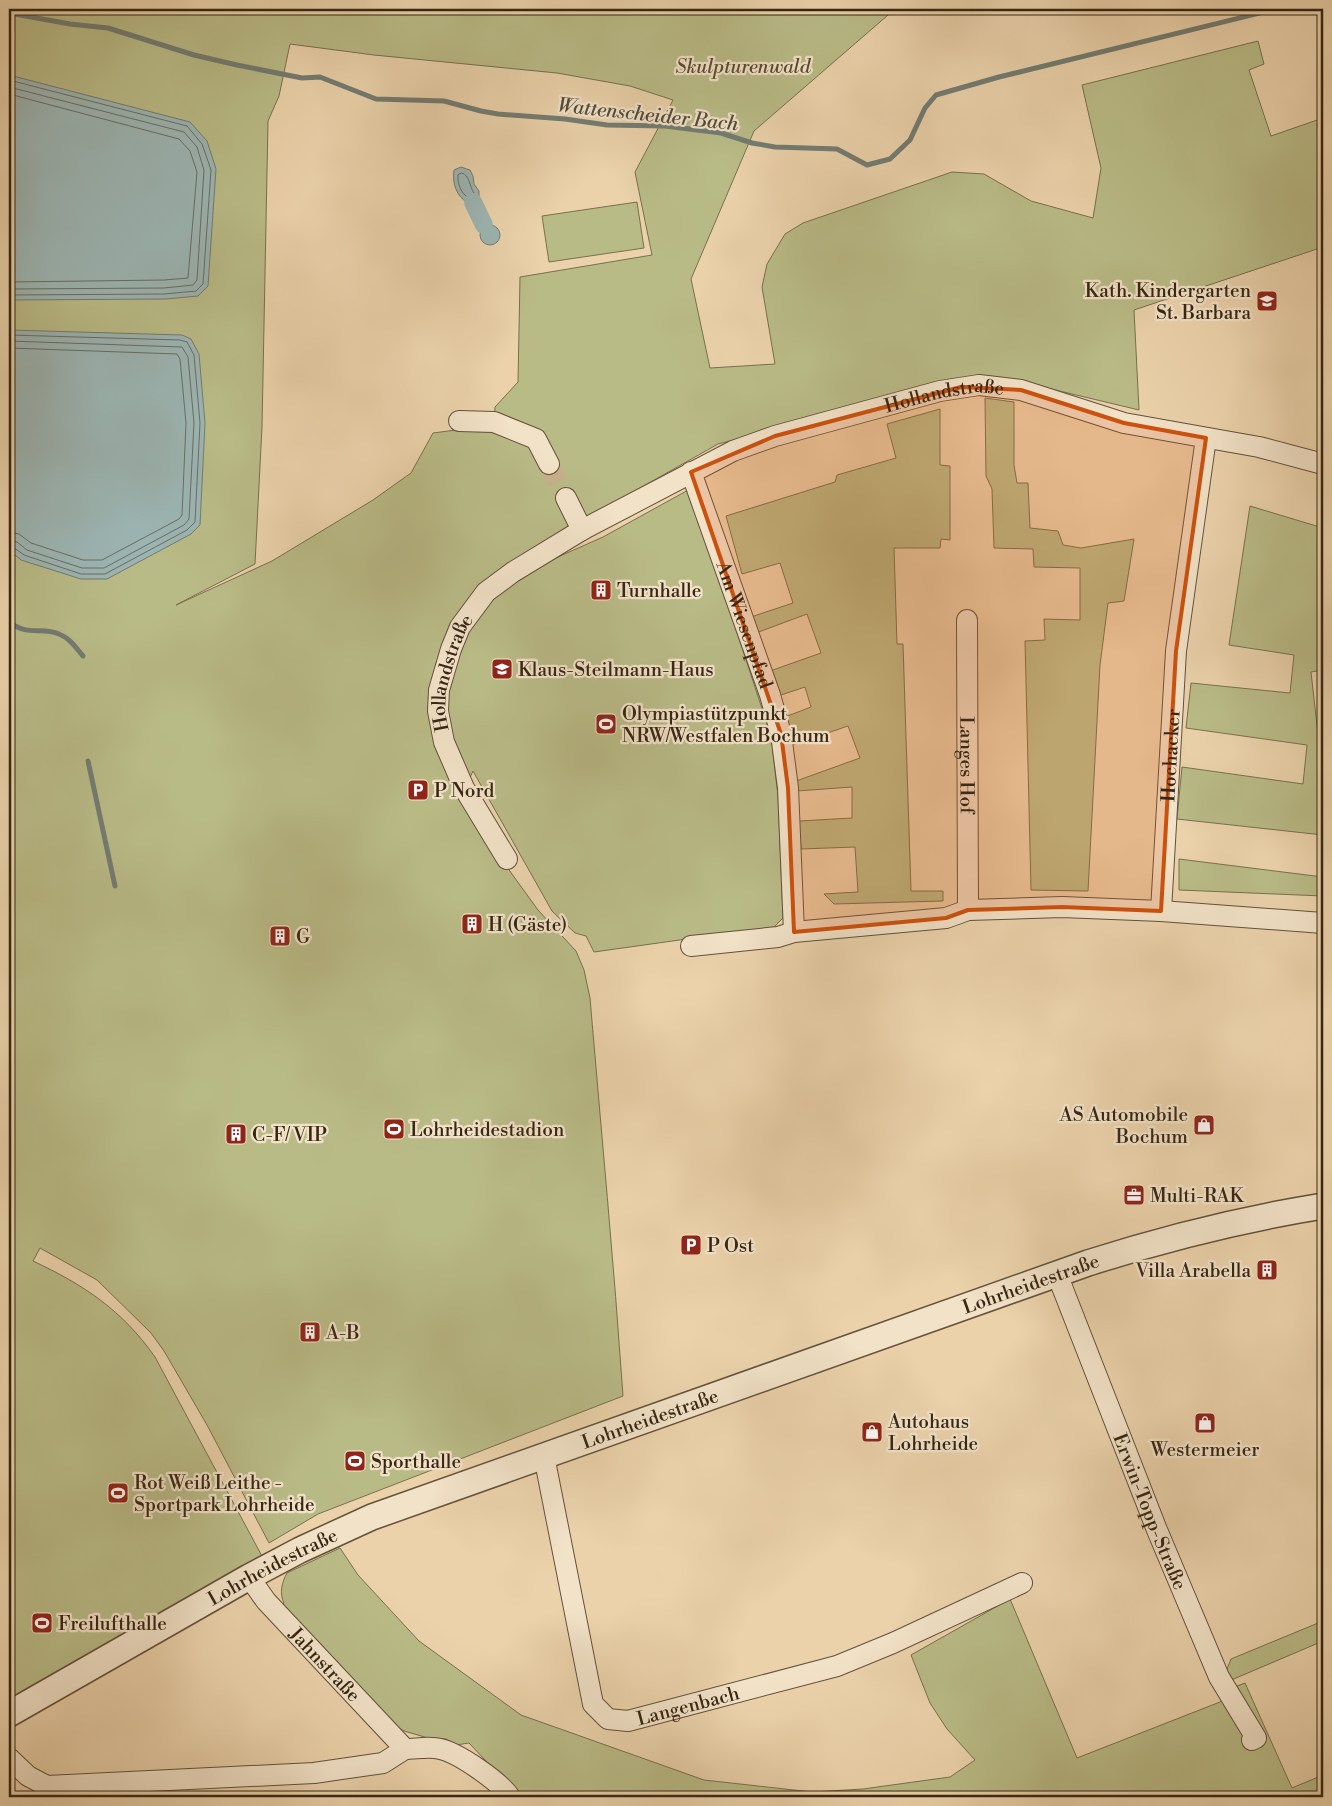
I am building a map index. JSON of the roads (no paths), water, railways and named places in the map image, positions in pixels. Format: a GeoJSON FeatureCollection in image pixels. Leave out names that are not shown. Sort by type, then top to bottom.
{"type":"FeatureCollection","features":[{"type":"Feature","properties":{"kind":"street","name":"Hollandstraße"},"geometry":{"type":"LineString","coordinates":[[507,859],[464,788],[448,750],[438,711],[439,690],[451,649],[460,627],[486,592],[513,572],[582,530],[734,451],[774,436],[940,391],[979,385],[1021,390],[1124,423],[1259,447],[1323,464]]}},
{"type":"Feature","properties":{"kind":"street"},"geometry":{"type":"LineString","coordinates":[[458,421],[494,422],[536,439],[549,464]]}},
{"type":"Feature","properties":{"kind":"street","name":"Hochacker"},"geometry":{"type":"LineString","coordinates":[[1160,911],[1176,651],[1206,438]]}},
{"type":"Feature","properties":{"kind":"street","name":"Am Wiesenpfad"},"geometry":{"type":"LineString","coordinates":[[691,472],[770,695],[781,734],[788,788],[794,932]]}},
{"type":"Feature","properties":{"kind":"street"},"geometry":{"type":"LineString","coordinates":[[566,498],[582,530]]}},
{"type":"Feature","properties":{"kind":"street","name":"Langes Hof"},"geometry":{"type":"LineString","coordinates":[[967,620],[968,910]]}},
{"type":"Feature","properties":{"kind":"street"},"geometry":{"type":"LineString","coordinates":[[691,946],[778,937],[794,932],[946,918],[968,910],[1062,907],[1160,911],[1323,923]]}},
{"type":"Feature","properties":{"kind":"street","name":"Lohrheidestraße"},"geometry":{"type":"LineString","coordinates":[[9,1714],[249,1577],[300,1550],[372,1517],[1134,1248],[1188,1233],[1323,1206]]}},
{"type":"Feature","properties":{"kind":"street","name":"Erwin-Topp-Straße"},"geometry":{"type":"LineString","coordinates":[[1056,1274],[1160,1540],[1219,1677],[1256,1738],[1252,1740]]}},
{"type":"Feature","properties":{"kind":"street","name":"Langenbach"},"geometry":{"type":"LineString","coordinates":[[544,1456],[593,1704],[608,1720],[628,1721],[837,1666],[893,1644],[1022,1583]]}},
{"type":"Feature","properties":{"kind":"street","name":"Jahnstraße"},"geometry":{"type":"LineString","coordinates":[[249,1577],[266,1601],[405,1749]]}},
{"type":"Feature","properties":{"kind":"street"},"geometry":{"type":"LineString","coordinates":[[9,1758],[28,1776],[47,1786],[314,1773],[382,1763],[405,1749],[440,1749],[462,1758],[482,1772],[510,1797]]}},
{"type":"Feature","properties":{"kind":"water"},"geometry":{"type":"Polygon","coordinates":[[[9,75],[190,122],[207,141],[216,169],[208,286],[198,296],[165,299],[9,300],[9,75]]]}},
{"type":"Feature","properties":{"kind":"water"},"geometry":{"type":"Polygon","coordinates":[[[461,167],[470,170],[473,176],[474,184],[479,191],[476,201],[468,203],[460,197],[456,189],[454,170],[461,167]]]}},
{"type":"Feature","properties":{"kind":"water"},"geometry":{"type":"Polygon","coordinates":[[[490,225],[497,228],[500,235],[497,242],[490,245],[483,242],[480,235],[483,228],[490,225]]]}},
{"type":"Feature","properties":{"kind":"water"},"geometry":{"type":"Polygon","coordinates":[[[9,330],[182,335],[191,339],[199,354],[205,423],[200,525],[191,534],[107,579],[81,579],[21,560],[9,550],[9,330]]]}},
{"type":"Feature","properties":{"kind":"waterway","name":"Wattenscheider Bach"},"geometry":{"type":"LineString","coordinates":[[9,13],[70,24],[108,28],[194,55],[237,65],[302,78],[320,77],[376,99],[444,101],[498,114],[565,119],[607,125],[665,126],[721,133],[752,143],[775,147],[837,149],[867,165],[890,159],[910,140],[925,108],[936,95],[999,77],[1276,9]]}},
{"type":"Feature","properties":{"kind":"waterway"},"geometry":{"type":"LineString","coordinates":[[473,202],[484,225]]}},
{"type":"Feature","properties":{"kind":"waterway"},"geometry":{"type":"LineString","coordinates":[[9,622],[23,629],[53,632],[63,636],[83,656]]}},
{"type":"Feature","properties":{"kind":"waterway"},"geometry":{"type":"LineString","coordinates":[[88,761],[115,886]]}},
{"type":"Feature","properties":{"kind":"tunnel"},"geometry":{"type":"LineString","coordinates":[[549,464],[566,498]]}},
{"type":"Feature","properties":{"kind":"place","name":"Kath. Kindergarten St. Barbara"},"geometry":{"type":"Point","coordinates":[1267,301]}},
{"type":"Feature","properties":{"kind":"place","name":"Turnhalle"},"geometry":{"type":"Point","coordinates":[601,590]}},
{"type":"Feature","properties":{"kind":"place","name":"Klaus-Steilmann-Haus"},"geometry":{"type":"Point","coordinates":[502,669]}},
{"type":"Feature","properties":{"kind":"place","name":"Olympiastützpunkt NRW/Westfalen Bochum"},"geometry":{"type":"Point","coordinates":[606,724]}},
{"type":"Feature","properties":{"kind":"place","name":"P Nord"},"geometry":{"type":"Point","coordinates":[418,790]}},
{"type":"Feature","properties":{"kind":"place","name":"H (Gäste)"},"geometry":{"type":"Point","coordinates":[472,924]}},
{"type":"Feature","properties":{"kind":"place","name":"G"},"geometry":{"type":"Point","coordinates":[280,936]}},
{"type":"Feature","properties":{"kind":"place","name":"AS Automobile Bochum"},"geometry":{"type":"Point","coordinates":[1204,1125]}},
{"type":"Feature","properties":{"kind":"place","name":"Lohrheidestadion"},"geometry":{"type":"Point","coordinates":[394,1129]}},
{"type":"Feature","properties":{"kind":"place","name":"C-F/ VIP"},"geometry":{"type":"Point","coordinates":[236,1134]}},
{"type":"Feature","properties":{"kind":"place","name":"Multi-RAK"},"geometry":{"type":"Point","coordinates":[1134,1195]}},
{"type":"Feature","properties":{"kind":"place","name":"P Ost"},"geometry":{"type":"Point","coordinates":[691,1245]}},
{"type":"Feature","properties":{"kind":"place","name":"Villa Arabella"},"geometry":{"type":"Point","coordinates":[1267,1270]}},
{"type":"Feature","properties":{"kind":"place","name":"A-B"},"geometry":{"type":"Point","coordinates":[310,1332]}},
{"type":"Feature","properties":{"kind":"place","name":"Westermeier"},"geometry":{"type":"Point","coordinates":[1205,1423]}},
{"type":"Feature","properties":{"kind":"place","name":"Autohaus Lohrheide"},"geometry":{"type":"Point","coordinates":[872,1432]}},
{"type":"Feature","properties":{"kind":"place","name":"Sporthalle"},"geometry":{"type":"Point","coordinates":[355,1461]}},
{"type":"Feature","properties":{"kind":"place","name":"Rot Weiß Leithe - Sportpark Lohrheide"},"geometry":{"type":"Point","coordinates":[118,1493]}},
{"type":"Feature","properties":{"kind":"place","name":"Freilufthalle"},"geometry":{"type":"Point","coordinates":[42,1623]}},
{"type":"Feature","properties":{"kind":"park label","name":"Skulpturenwald"},"geometry":{"type":"Point","coordinates":[743,66]}}]}
